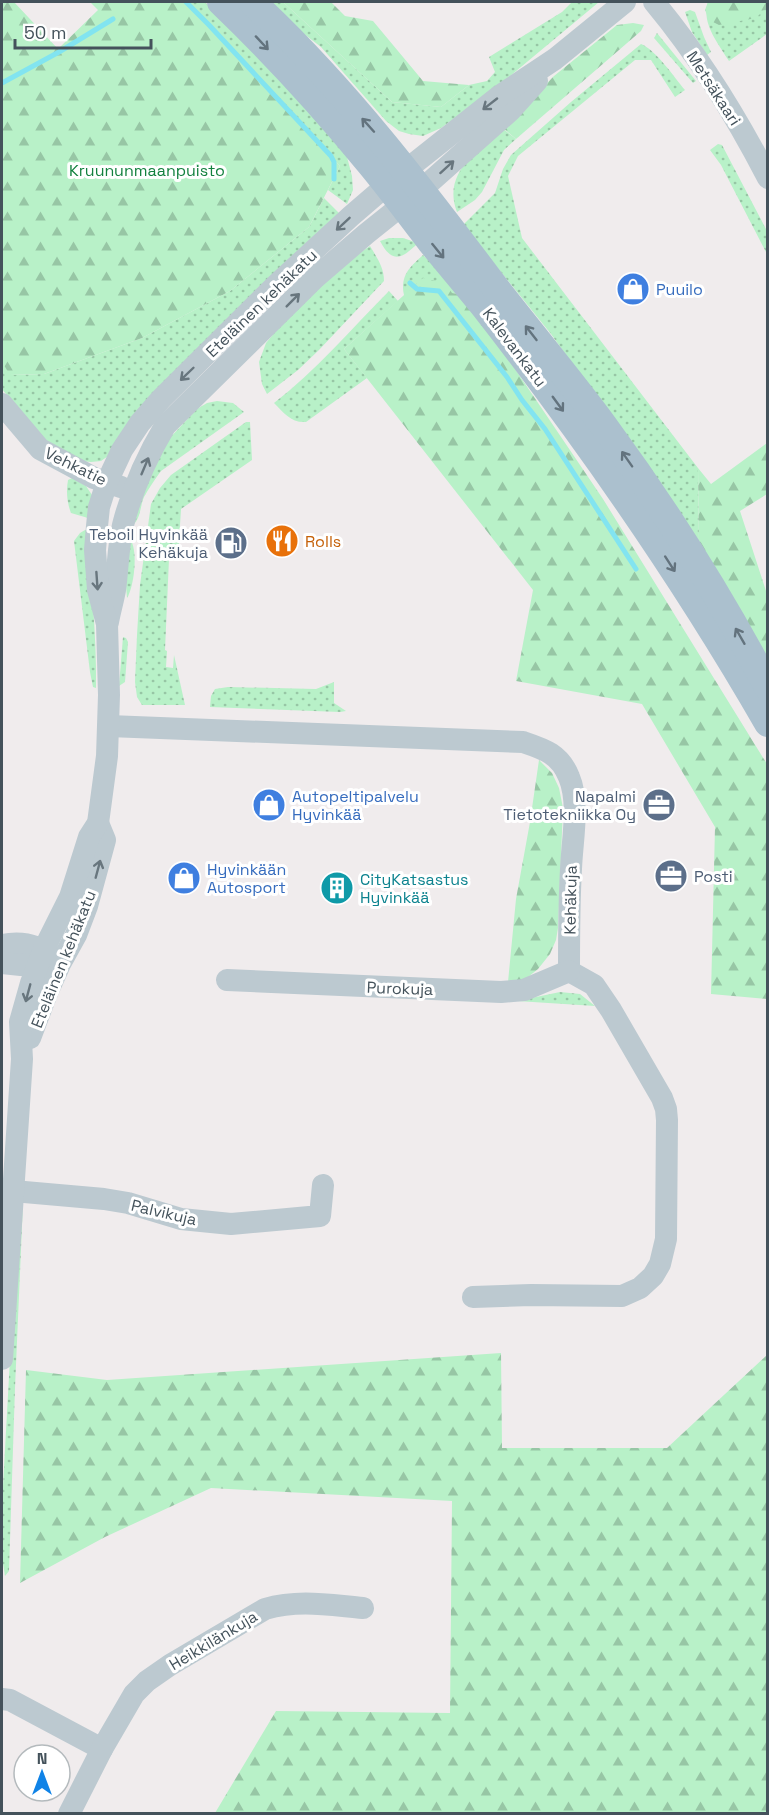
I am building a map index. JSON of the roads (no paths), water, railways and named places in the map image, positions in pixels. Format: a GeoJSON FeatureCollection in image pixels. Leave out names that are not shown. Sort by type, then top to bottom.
{"type":"FeatureCollection","features":[{"type":"Feature","properties":{"kind":"main road","name":"Kalevankatu"},"geometry":{"type":"LineString","coordinates":[[221,2],[249,29],[367,159],[404,188],[604,427],[643,481],[717,596],[768,687]]}},
{"type":"Feature","properties":{"kind":"main road","name":"Kalevankatu"},"geometry":{"type":"LineString","coordinates":[[252,2],[309,59],[404,188],[483,305],[556,400],[674,569],[768,723]]}},
{"type":"Feature","properties":{"kind":"street","name":"Eteläinen kehäkatu"},"geometry":{"type":"LineString","coordinates":[[107,624],[115,589],[122,531],[134,492],[165,426],[498,97],[555,59],[625,2]]}},
{"type":"Feature","properties":{"kind":"street","name":"Metsäkaari"},"geometry":{"type":"LineString","coordinates":[[654,2],[667,17],[728,106],[768,178]]}},
{"type":"Feature","properties":{"kind":"street","name":"Eteläinen kehäkatu"},"geometry":{"type":"LineString","coordinates":[[2,1359],[22,1059],[20,1022],[47,959],[89,837],[99,823],[108,756],[107,624],[98,590],[95,550],[99,507],[107,482],[122,450],[140,423],[161,399],[277,284],[404,188]]}},
{"type":"Feature","properties":{"kind":"street","name":"Vehkatie"},"geometry":{"type":"LineString","coordinates":[[2,404],[40,449],[65,464],[134,492]]}},
{"type":"Feature","properties":{"kind":"street","name":"Kehäkuja"},"geometry":{"type":"LineString","coordinates":[[109,726],[523,742],[549,751],[569,776],[574,797],[570,870],[569,971]]}},
{"type":"Feature","properties":{"kind":"street"},"geometry":{"type":"LineString","coordinates":[[2,945],[24,944],[47,959]]}},
{"type":"Feature","properties":{"kind":"street"},"geometry":{"type":"LineString","coordinates":[[2,963],[21,965],[47,959]]}},
{"type":"Feature","properties":{"kind":"street","name":"Purokuja"},"geometry":{"type":"LineString","coordinates":[[227,980],[501,992],[524,990],[569,971]]}},
{"type":"Feature","properties":{"kind":"street"},"geometry":{"type":"LineString","coordinates":[[473,1298],[531,1295],[622,1296],[640,1288],[653,1276],[660,1264],[666,1239],[666,1108],[634,1049],[594,985],[569,971]]}},
{"type":"Feature","properties":{"kind":"street","name":"Palvikuja"},"geometry":{"type":"LineString","coordinates":[[13,1191],[104,1199],[128,1203],[181,1219],[231,1224],[320,1216],[323,1185]]}},
{"type":"Feature","properties":{"kind":"street","name":"Heikkilänkuja"},"geometry":{"type":"LineString","coordinates":[[69,1814],[102,1749],[134,1694],[147,1681],[265,1609],[300,1602],[363,1608]]}},
{"type":"Feature","properties":{"kind":"street"},"geometry":{"type":"LineString","coordinates":[[2,1699],[10,1700],[102,1749]]}},
{"type":"Feature","properties":{"kind":"waterway"},"geometry":{"type":"LineString","coordinates":[[186,2],[331,156],[334,162],[334,179]]}},
{"type":"Feature","properties":{"kind":"waterway"},"geometry":{"type":"LineString","coordinates":[[2,83],[113,19]]}},
{"type":"Feature","properties":{"kind":"waterway"},"geometry":{"type":"LineString","coordinates":[[410,283],[417,289],[439,291],[507,377],[545,429],[636,569]]}},
{"type":"Feature","properties":{"kind":"place","name":"Puuilo"},"geometry":{"type":"Point","coordinates":[633,289]}},
{"type":"Feature","properties":{"kind":"place","name":"Rolls"},"geometry":{"type":"Point","coordinates":[282,541]}},
{"type":"Feature","properties":{"kind":"place","name":"Teboil Hyvinkää Kehäkuja"},"geometry":{"type":"Point","coordinates":[231,543]}},
{"type":"Feature","properties":{"kind":"place","name":"Autopeltipalvelu Hyvinkää"},"geometry":{"type":"Point","coordinates":[269,805]}},
{"type":"Feature","properties":{"kind":"place","name":"Napalmi Tietotekniikka Oy"},"geometry":{"type":"Point","coordinates":[659,805]}},
{"type":"Feature","properties":{"kind":"place","name":"Posti"},"geometry":{"type":"Point","coordinates":[671,876]}},
{"type":"Feature","properties":{"kind":"place","name":"Hyvinkään Autosport"},"geometry":{"type":"Point","coordinates":[184,878]}},
{"type":"Feature","properties":{"kind":"place","name":"CityKatsastus Hyvinkää"},"geometry":{"type":"Point","coordinates":[337,888]}},
{"type":"Feature","properties":{"kind":"park label","name":"Kruununmaanpuisto"},"geometry":{"type":"Point","coordinates":[147,170]}}]}
